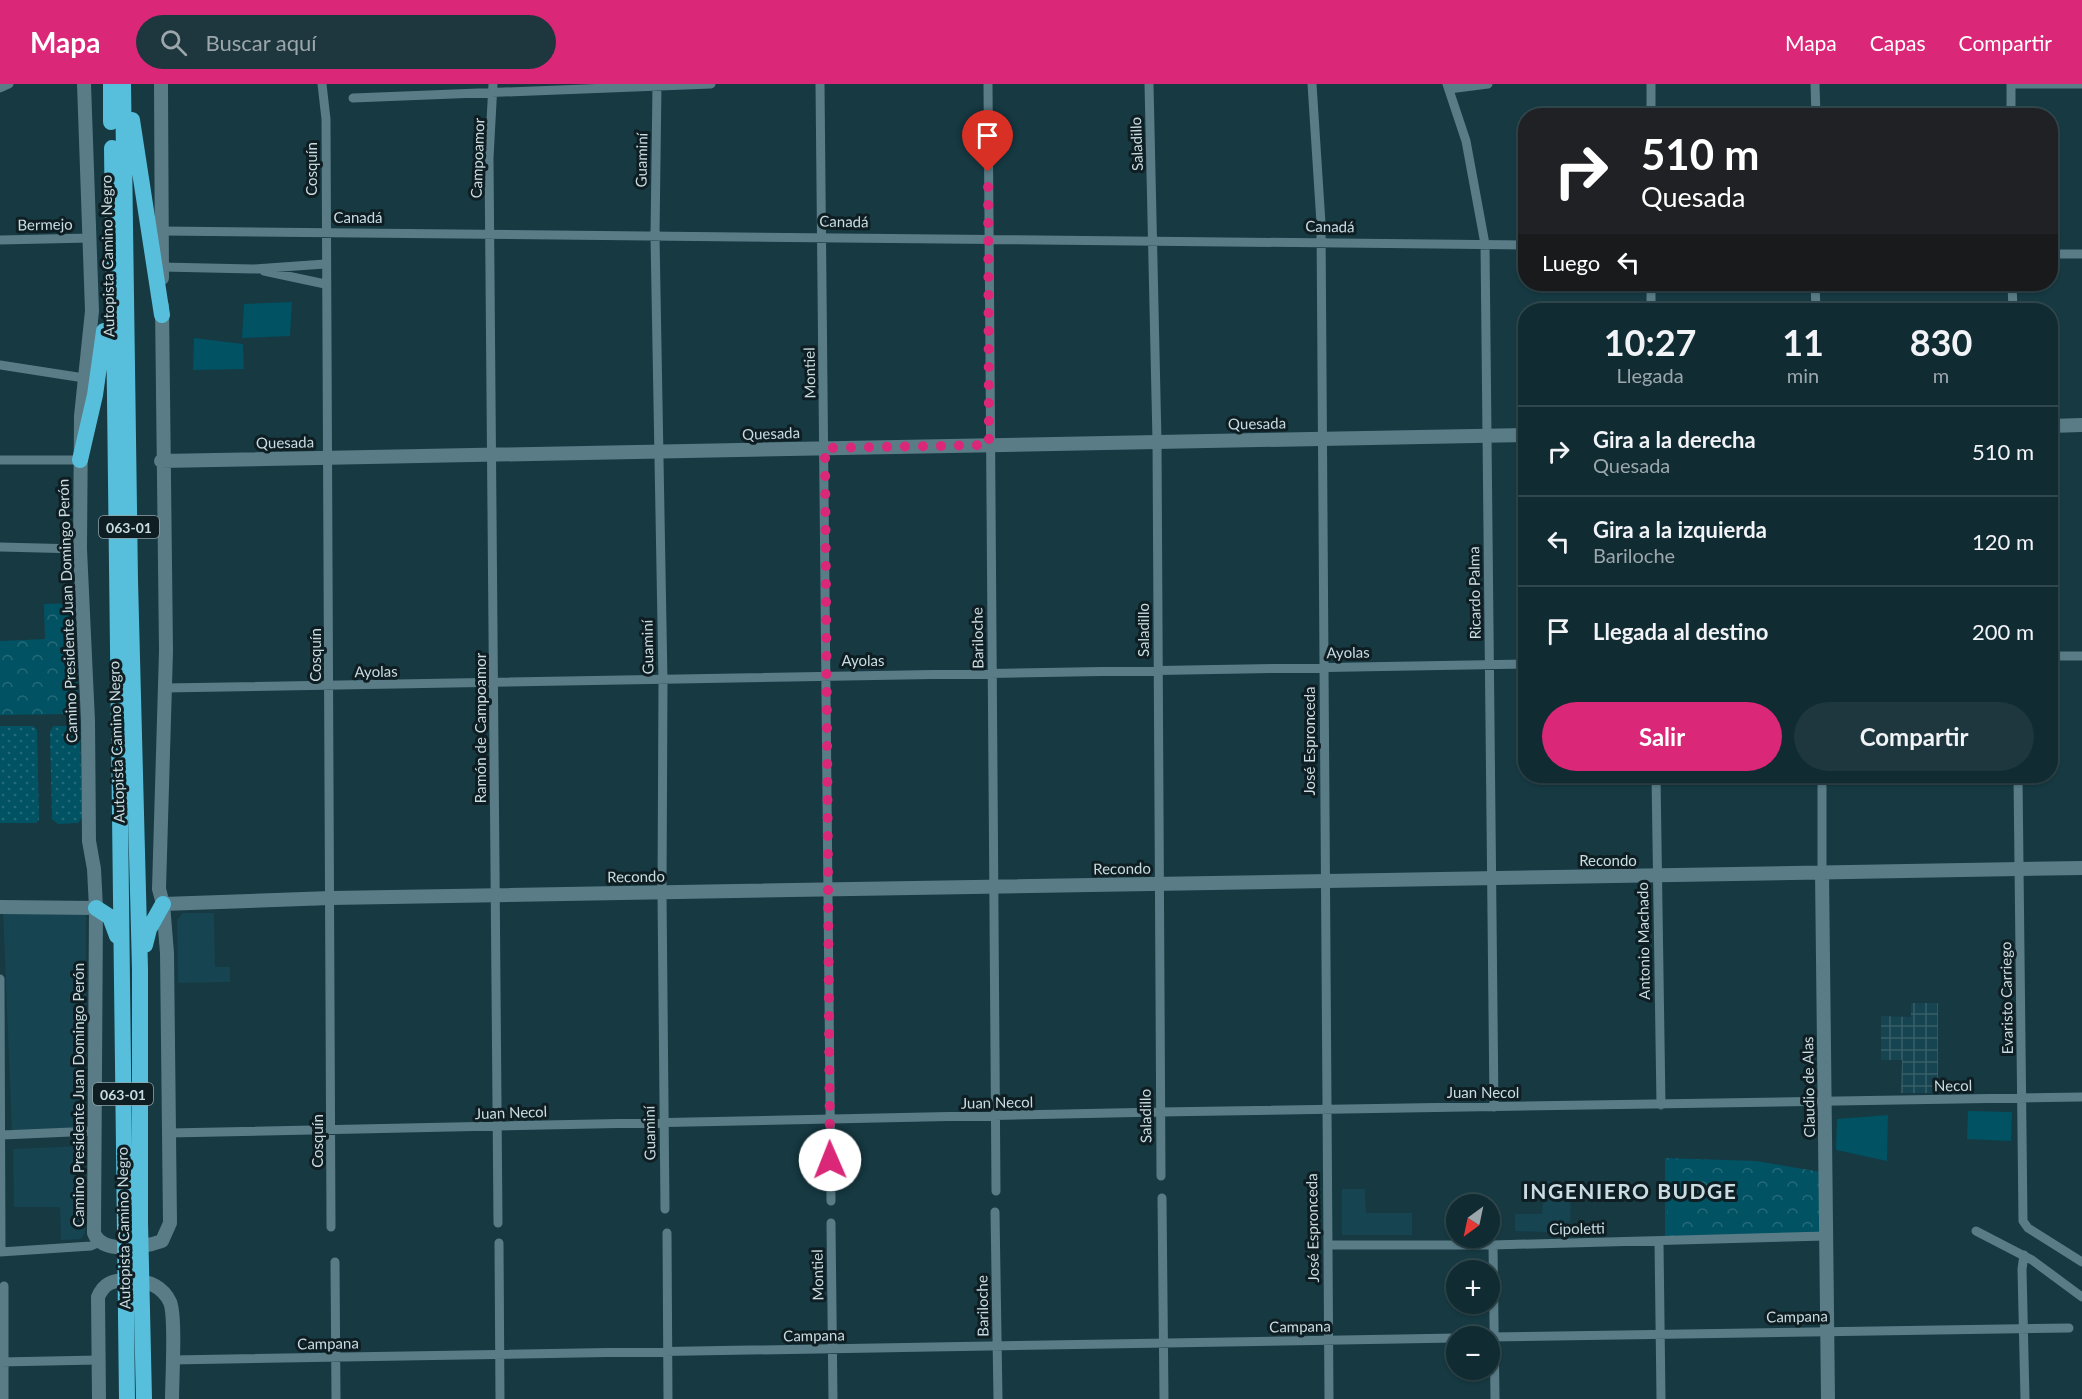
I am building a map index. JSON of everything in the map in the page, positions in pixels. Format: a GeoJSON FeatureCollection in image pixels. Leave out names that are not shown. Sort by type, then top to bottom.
{"type":"FeatureCollection","features":[{"type":"Feature","properties":{"kind":"highway","name":"Autopista Camino Negro"},"geometry":{"type":"LineString","coordinates":[[111,84],[123,965],[134,1293],[144,1399]]}},
{"type":"Feature","properties":{"kind":"highway","name":"Autopista Camino Negro"},"geometry":{"type":"LineString","coordinates":[[123,84],[130,580],[140,969],[132,1222]]}},
{"type":"Feature","properties":{"kind":"highway"},"geometry":{"type":"LineString","coordinates":[[130,84],[134,137],[162,315]]}},
{"type":"Feature","properties":{"kind":"highway"},"geometry":{"type":"LineString","coordinates":[[80,460],[102,356],[112,228]]}},
{"type":"Feature","properties":{"kind":"highway"},"geometry":{"type":"LineString","coordinates":[[140,969],[149,928],[163,904]]}},
{"type":"Feature","properties":{"kind":"highway"},"geometry":{"type":"LineString","coordinates":[[96,908],[106,912],[114,923],[123,965]]}},
{"type":"Feature","properties":{"kind":"highway","name":"Autopista Camino Negro"},"geometry":{"type":"LineString","coordinates":[[127,1399],[134,1293]]}},
{"type":"Feature","properties":{"kind":"street"},"geometry":{"type":"LineString","coordinates":[[0,88],[9,84]]}},
{"type":"Feature","properties":{"kind":"street","name":"Camino Presidente Juan Domingo Perón"},"geometry":{"type":"LineString","coordinates":[[84,84],[92,311],[84,378],[80,460],[80,549],[88,721],[89,841],[94,869],[96,908],[94,1233],[100,1242],[114,1247],[158,1242],[166,1236],[170,1223],[167,954],[163,904],[159,889],[166,651],[161,460],[161,84]]}},
{"type":"Feature","properties":{"kind":"street","name":"Cosquín"},"geometry":{"type":"LineString","coordinates":[[322,84],[326,119],[331,1227]]}},
{"type":"Feature","properties":{"kind":"street"},"geometry":{"type":"LineString","coordinates":[[353,98],[493,88],[711,84]]}},
{"type":"Feature","properties":{"kind":"street","name":"Montiel"},"geometry":{"type":"LineString","coordinates":[[820,84],[831,1201]]}},
{"type":"Feature","properties":{"kind":"street","name":"Bariloche"},"geometry":{"type":"LineString","coordinates":[[987,84],[996,1191]]}},
{"type":"Feature","properties":{"kind":"street","name":"Saladillo"},"geometry":{"type":"LineString","coordinates":[[1149,84],[1157,441],[1161,1176]]}},
{"type":"Feature","properties":{"kind":"street","name":"José Espronceda"},"geometry":{"type":"LineString","coordinates":[[1312,84],[1321,241],[1320,439],[1324,668],[1329,1399]]}},
{"type":"Feature","properties":{"kind":"street"},"geometry":{"type":"LineString","coordinates":[[1448,87],[1488,84]]}},
{"type":"Feature","properties":{"kind":"street"},"geometry":{"type":"LineString","coordinates":[[1651,84],[1651,108]]}},
{"type":"Feature","properties":{"kind":"street"},"geometry":{"type":"LineString","coordinates":[[1815,84],[1816,108]]}},
{"type":"Feature","properties":{"kind":"street"},"geometry":{"type":"LineString","coordinates":[[2011,108],[2011,84],[2082,84]]}},
{"type":"Feature","properties":{"kind":"street","name":"Guaminí"},"geometry":{"type":"LineString","coordinates":[[657,85],[655,236],[663,681],[662,893],[665,1209]]}},
{"type":"Feature","properties":{"kind":"street","name":"Ricardo Palma"},"geometry":{"type":"LineString","coordinates":[[1448,87],[1469,152],[1485,244],[1494,1107]]}},
{"type":"Feature","properties":{"kind":"street","name":"Campoamor"},"geometry":{"type":"LineString","coordinates":[[490,232],[489,158],[493,88]]}},
{"type":"Feature","properties":{"kind":"street","name":"Canadá"},"geometry":{"type":"LineString","coordinates":[[162,231],[490,232],[655,236],[822,236],[988,240],[1154,239],[1518,245]]}},
{"type":"Feature","properties":{"kind":"street","name":"Ramón de Campoamor"},"geometry":{"type":"LineString","coordinates":[[490,232],[494,454],[498,1223]]}},
{"type":"Feature","properties":{"kind":"street","name":"Bermejo"},"geometry":{"type":"LineString","coordinates":[[0,240],[91,238]]}},
{"type":"Feature","properties":{"kind":"street"},"geometry":{"type":"LineString","coordinates":[[2058,254],[2082,254]]}},
{"type":"Feature","properties":{"kind":"street"},"geometry":{"type":"LineString","coordinates":[[162,267],[253,269],[325,264]]}},
{"type":"Feature","properties":{"kind":"street"},"geometry":{"type":"LineString","coordinates":[[253,269],[325,284]]}},
{"type":"Feature","properties":{"kind":"street"},"geometry":{"type":"LineString","coordinates":[[0,365],[84,378]]}},
{"type":"Feature","properties":{"kind":"street"},"geometry":{"type":"LineString","coordinates":[[2058,426],[2082,425]]}},
{"type":"Feature","properties":{"kind":"street","name":"Quesada"},"geometry":{"type":"LineString","coordinates":[[161,460],[658,453],[1518,435]]}},
{"type":"Feature","properties":{"kind":"street"},"geometry":{"type":"LineString","coordinates":[[0,460],[80,460]]}},
{"type":"Feature","properties":{"kind":"street"},"geometry":{"type":"LineString","coordinates":[[0,548],[80,549]]}},
{"type":"Feature","properties":{"kind":"street"},"geometry":{"type":"LineString","coordinates":[[2058,656],[2082,656]]}},
{"type":"Feature","properties":{"kind":"street","name":"Ayolas"},"geometry":{"type":"LineString","coordinates":[[164,688],[330,687],[663,681],[826,675],[992,675],[1518,664]]}},
{"type":"Feature","properties":{"kind":"street","name":"Antonio Machado"},"geometry":{"type":"LineString","coordinates":[[1656,783],[1661,1105]]}},
{"type":"Feature","properties":{"kind":"street","name":"Claudio de Alas"},"geometry":{"type":"LineString","coordinates":[[1822,783],[1828,1399]]}},
{"type":"Feature","properties":{"kind":"street","name":"Evaristo Carriego"},"geometry":{"type":"LineString","coordinates":[[2018,783],[2023,1221],[2028,1228],[2082,1262]]}},
{"type":"Feature","properties":{"kind":"street","name":"Recondo"},"geometry":{"type":"LineString","coordinates":[[163,904],[330,898],[2082,868]]}},
{"type":"Feature","properties":{"kind":"street"},"geometry":{"type":"LineString","coordinates":[[0,907],[96,908]]}},
{"type":"Feature","properties":{"kind":"street"},"geometry":{"type":"LineString","coordinates":[[0,979],[1,1252],[91,1246],[100,1242]]}},
{"type":"Feature","properties":{"kind":"street","name":"Necol"},"geometry":{"type":"LineString","coordinates":[[1826,1103],[2082,1097]]}},
{"type":"Feature","properties":{"kind":"street","name":"Juan Necol"},"geometry":{"type":"LineString","coordinates":[[169,1133],[1160,1112],[1826,1103]]}},
{"type":"Feature","properties":{"kind":"street"},"geometry":{"type":"LineString","coordinates":[[1,1140],[94,1131]]}},
{"type":"Feature","properties":{"kind":"street"},"geometry":{"type":"LineString","coordinates":[[1162,1198],[1164,1399]]}},
{"type":"Feature","properties":{"kind":"street","name":"Bariloche"},"geometry":{"type":"LineString","coordinates":[[995,1212],[998,1399]]}},
{"type":"Feature","properties":{"kind":"street","name":"Montiel"},"geometry":{"type":"LineString","coordinates":[[831,1223],[833,1399]]}},
{"type":"Feature","properties":{"kind":"street"},"geometry":{"type":"LineString","coordinates":[[1976,1231],[2024,1255],[2082,1297]]}},
{"type":"Feature","properties":{"kind":"street"},"geometry":{"type":"LineString","coordinates":[[667,1233],[669,1399]]}},
{"type":"Feature","properties":{"kind":"street","name":"Cipoletti"},"geometry":{"type":"LineString","coordinates":[[1500,1245],[1826,1236]]}},
{"type":"Feature","properties":{"kind":"street"},"geometry":{"type":"LineString","coordinates":[[1659,1242],[1661,1399]]}},
{"type":"Feature","properties":{"kind":"street"},"geometry":{"type":"LineString","coordinates":[[499,1243],[500,1399]]}},
{"type":"Feature","properties":{"kind":"street","name":"Cipoletti"},"geometry":{"type":"LineString","coordinates":[[1328,1245],[1446,1245]]}},
{"type":"Feature","properties":{"kind":"street"},"geometry":{"type":"LineString","coordinates":[[1492,1326],[1493,1248]]}},
{"type":"Feature","properties":{"kind":"street"},"geometry":{"type":"LineString","coordinates":[[2024,1255],[2025,1399]]}},
{"type":"Feature","properties":{"kind":"street"},"geometry":{"type":"LineString","coordinates":[[335,1262],[336,1399]]}},
{"type":"Feature","properties":{"kind":"street"},"geometry":{"type":"LineString","coordinates":[[99,1399],[97,1306],[101,1291],[114,1281],[138,1280],[158,1287],[169,1300],[172,1399]]}},
{"type":"Feature","properties":{"kind":"street"},"geometry":{"type":"LineString","coordinates":[[4,1286],[2,1362],[4,1399]]}},
{"type":"Feature","properties":{"kind":"street","name":"Campana"},"geometry":{"type":"LineString","coordinates":[[1500,1337],[2024,1326],[2069,1328]]}},
{"type":"Feature","properties":{"kind":"street","name":"Campana"},"geometry":{"type":"LineString","coordinates":[[172,1360],[1446,1338]]}},
{"type":"Feature","properties":{"kind":"street"},"geometry":{"type":"LineString","coordinates":[[2,1362],[98,1360]]}},
{"type":"Feature","properties":{"kind":"street"},"geometry":{"type":"LineString","coordinates":[[1494,1380],[1495,1399]]}},
{"type":"Feature","properties":{"kind":"shaded area"},"geometry":{"type":"Polygon","coordinates":[[[3,912],[86,914],[86,1126],[12,1133],[3,912]]]}},
{"type":"Feature","properties":{"kind":"shaded area"},"geometry":{"type":"Polygon","coordinates":[[[182,913],[214,913],[215,967],[230,967],[230,982],[178,983],[177,920],[182,913]]]}},
{"type":"Feature","properties":{"kind":"shaded area"},"geometry":{"type":"Polygon","coordinates":[[[1911,1003],[1938,1003],[1938,1093],[1901,1093],[1902,1060],[1881,1060],[1881,1016],[1911,1017],[1911,1003]]]}},
{"type":"Feature","properties":{"kind":"shaded area"},"geometry":{"type":"Polygon","coordinates":[[[82,1146],[85,1233],[81,1239],[61,1240],[60,1207],[14,1207],[13,1149],[82,1146]]]}},
{"type":"Feature","properties":{"kind":"shaded area"},"geometry":{"type":"Polygon","coordinates":[[[1544,1181],[1571,1182],[1570,1233],[1515,1231],[1515,1214],[1542,1214],[1544,1181]]]}},
{"type":"Feature","properties":{"kind":"shaded area"},"geometry":{"type":"Polygon","coordinates":[[[1342,1189],[1365,1189],[1366,1213],[1412,1213],[1412,1235],[1342,1235],[1342,1189]]]}},
{"type":"Feature","properties":{"kind":"green space"},"geometry":{"type":"Polygon","coordinates":[[[292,302],[290,336],[242,338],[244,304],[292,302]]]}},
{"type":"Feature","properties":{"kind":"green space"},"geometry":{"type":"Polygon","coordinates":[[[194,338],[243,344],[244,369],[193,370],[194,338]]]}},
{"type":"Feature","properties":{"kind":"green space"},"geometry":{"type":"Polygon","coordinates":[[[74,603],[79,709],[70,714],[0,715],[0,641],[45,639],[44,604],[74,603]]]}},
{"type":"Feature","properties":{"kind":"green space"},"geometry":{"type":"Polygon","coordinates":[[[0,726],[33,726],[37,730],[39,820],[36,823],[0,823],[0,726]]]}},
{"type":"Feature","properties":{"kind":"green space"},"geometry":{"type":"Polygon","coordinates":[[[53,726],[76,726],[80,732],[82,818],[78,823],[58,824],[52,819],[50,732],[53,726]]]}},
{"type":"Feature","properties":{"kind":"green space"},"geometry":{"type":"Polygon","coordinates":[[[1968,1111],[2012,1112],[2011,1141],[1967,1139],[1968,1111]]]}},
{"type":"Feature","properties":{"kind":"green space"},"geometry":{"type":"Polygon","coordinates":[[[1888,1115],[1887,1161],[1836,1150],[1837,1119],[1888,1115]]]}},
{"type":"Feature","properties":{"kind":"green space"},"geometry":{"type":"Polygon","coordinates":[[[1665,1158],[1756,1161],[1821,1172],[1822,1232],[1665,1238],[1665,1158]]]}},
{"type":"Feature","properties":{"kind":"green space"},"geometry":{"type":"Polygon","coordinates":[[[1668,1173],[1694,1173],[1694,1216],[1668,1216],[1668,1173]]]}},
{"type":"Feature","properties":{"kind":"district","name":"INGENIERO BUDGE"},"geometry":{"type":"Point","coordinates":[1630,1190]}},
{"type":"Feature","properties":{"kind":"route"},"geometry":{"type":"LineString","coordinates":[[830,1160],[825,448],[989,445],[988,172]]}}]}
